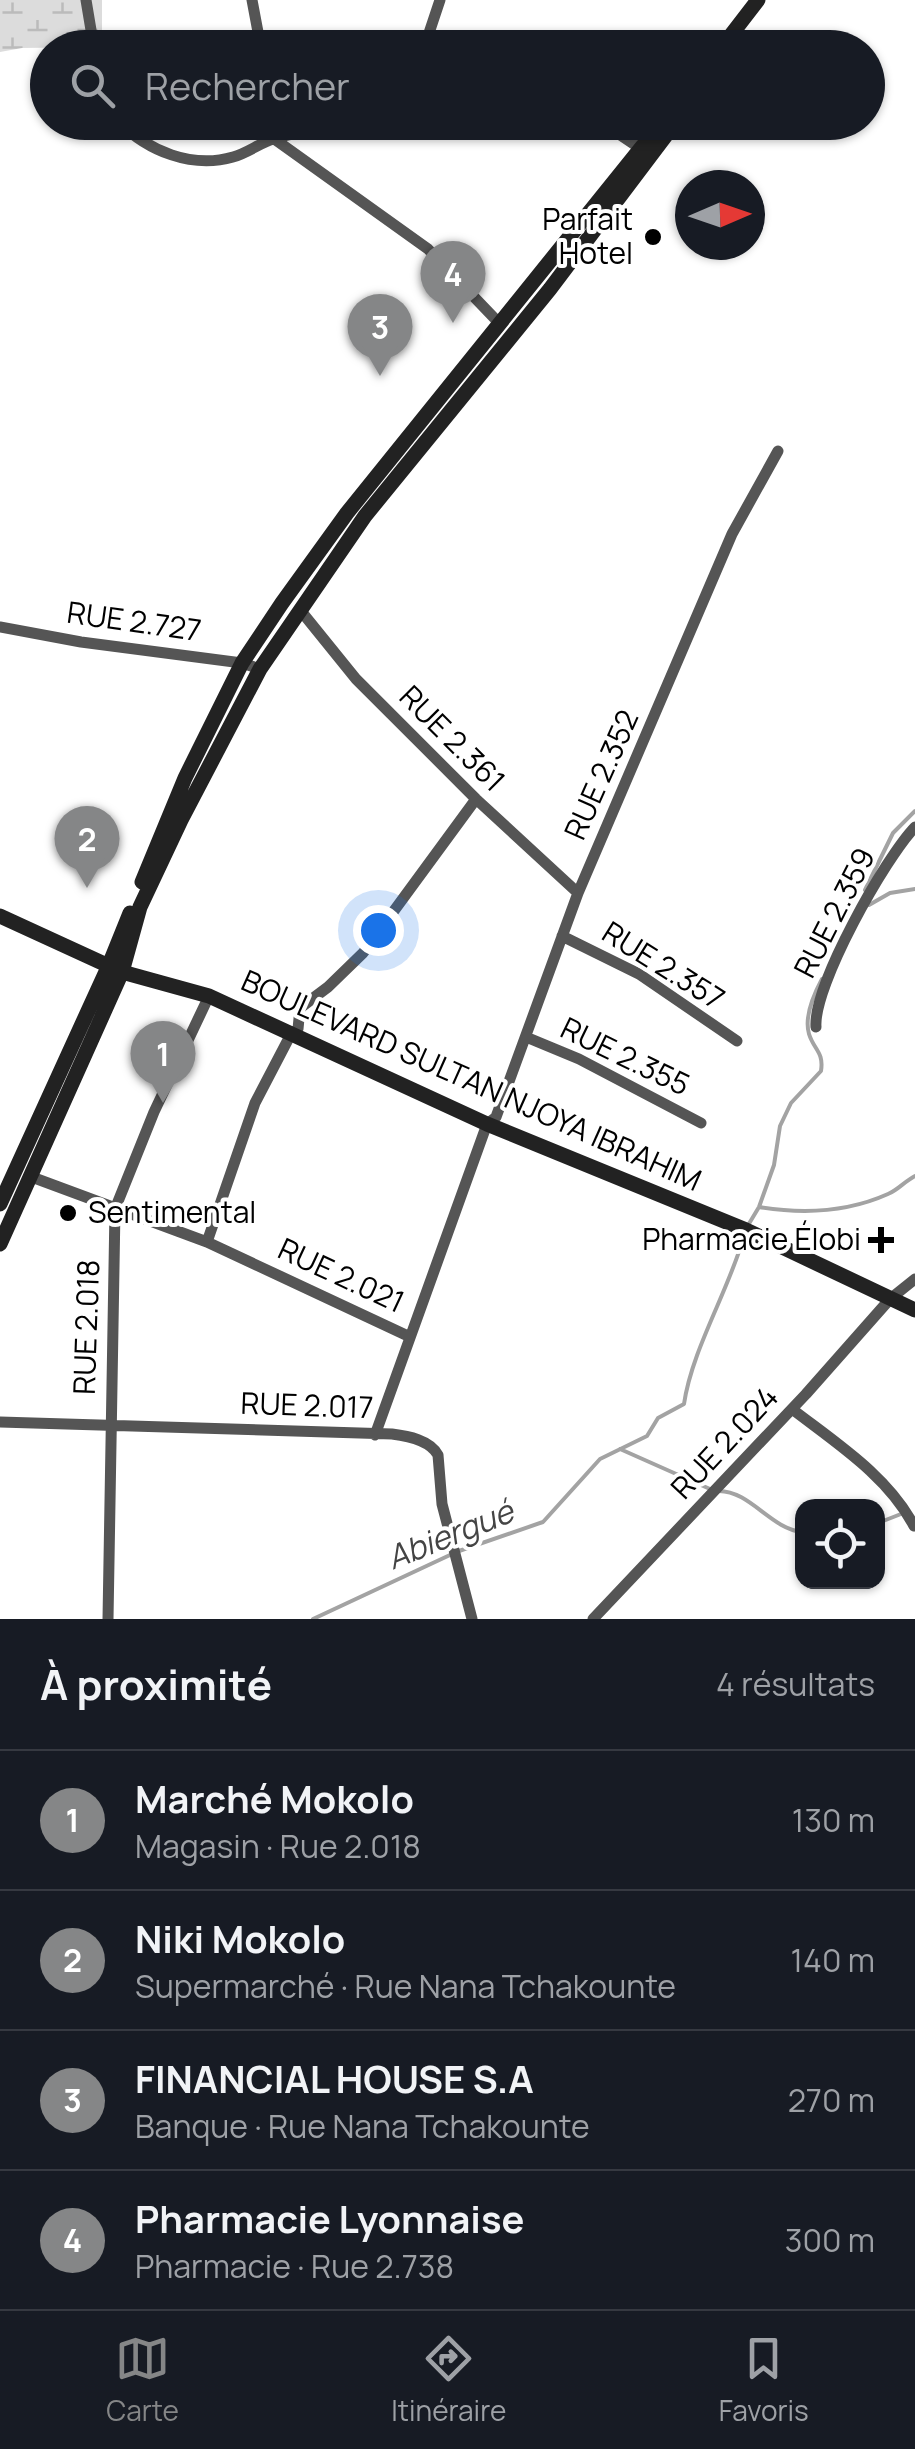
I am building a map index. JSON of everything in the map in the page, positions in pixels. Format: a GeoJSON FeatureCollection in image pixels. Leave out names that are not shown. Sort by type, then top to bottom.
{"type":"FeatureCollection","features":[{"type":"Feature","properties":{"kind":"main road"},"geometry":{"type":"LineString","coordinates":[[734,30],[757,0]]}},
{"type":"Feature","properties":{"kind":"main road"},"geometry":{"type":"LineString","coordinates":[[748,30],[770,0]]}},
{"type":"Feature","properties":{"kind":"main road"},"geometry":{"type":"LineString","coordinates":[[167,834],[260,669],[364,516],[550,289],[652,140]]}},
{"type":"Feature","properties":{"kind":"main road"},"geometry":{"type":"LineString","coordinates":[[6,1203],[29,1176],[116,969],[167,834],[242,663],[347,513],[499,323],[658,140]]}},
{"type":"Feature","properties":{"kind":"main road","name":"BOULEVARD SULTAN NJOYA IBRAHIM"},"geometry":{"type":"LineString","coordinates":[[0,916],[116,969],[209,996],[487,1124],[746,1230],[915,1310]]}},
{"type":"Feature","properties":{"kind":"main road"},"geometry":{"type":"LineString","coordinates":[[0,1244],[6,1203],[116,969]]}},
{"type":"Feature","properties":{"kind":"street"},"geometry":{"type":"LineString","coordinates":[[86,0],[91,30]]}},
{"type":"Feature","properties":{"kind":"street"},"geometry":{"type":"LineString","coordinates":[[252,0],[258,30]]}},
{"type":"Feature","properties":{"kind":"street"},"geometry":{"type":"LineString","coordinates":[[433,30],[440,0]]}},
{"type":"Feature","properties":{"kind":"street"},"geometry":{"type":"LineString","coordinates":[[138,140],[164,154],[208,161],[236,157],[269,140]]}},
{"type":"Feature","properties":{"kind":"street"},"geometry":{"type":"LineString","coordinates":[[276,140],[428,249],[499,323]]}},
{"type":"Feature","properties":{"kind":"street"},"geometry":{"type":"LineString","coordinates":[[628,140],[646,152]]}},
{"type":"Feature","properties":{"kind":"street","name":"RUE 2.352"},"geometry":{"type":"LineString","coordinates":[[375,1434],[487,1124],[496,1117],[578,893],[732,534],[778,451]]}},
{"type":"Feature","properties":{"kind":"street","name":"RUE 2.361"},"geometry":{"type":"LineString","coordinates":[[301,610],[356,678],[476,799],[578,893]]}},
{"type":"Feature","properties":{"kind":"street","name":"RUE 2.727"},"geometry":{"type":"LineString","coordinates":[[0,627],[242,663],[260,669]]}},
{"type":"Feature","properties":{"kind":"street"},"geometry":{"type":"LineString","coordinates":[[207,1242],[255,1103],[291,1034],[298,1028],[300,1008],[328,988],[363,953],[476,799]]}},
{"type":"Feature","properties":{"kind":"street","name":"RUE 2.359"},"geometry":{"type":"LineString","coordinates":[[816,1027],[820,996],[867,898],[896,846],[915,827]]}},
{"type":"Feature","properties":{"kind":"street","name":"RUE 2.357"},"geometry":{"type":"LineString","coordinates":[[562,936],[639,974],[737,1041]]}},
{"type":"Feature","properties":{"kind":"street","name":"RUE 2.018"},"geometry":{"type":"LineString","coordinates":[[108,1619],[115,1209],[154,1112],[209,996]]}},
{"type":"Feature","properties":{"kind":"street","name":"RUE 2.355"},"geometry":{"type":"LineString","coordinates":[[526,1037],[579,1059],[701,1123]]}},
{"type":"Feature","properties":{"kind":"street","name":"RUE 2.021"},"geometry":{"type":"LineString","coordinates":[[29,1176],[207,1242],[408,1336]]}},
{"type":"Feature","properties":{"kind":"street","name":"RUE 2.024"},"geometry":{"type":"LineString","coordinates":[[593,1619],[792,1410],[890,1299],[915,1279]]}},
{"type":"Feature","properties":{"kind":"street"},"geometry":{"type":"LineString","coordinates":[[792,1410],[901,1501],[914,1526]]}},
{"type":"Feature","properties":{"kind":"street","name":"RUE 2.017"},"geometry":{"type":"LineString","coordinates":[[0,1422],[404,1436],[436,1450],[442,1504],[472,1619]]}},
{"type":"Feature","properties":{"kind":"green space"},"geometry":{"type":"Polygon","coordinates":[[[0,0],[102,0],[102,30],[30,30],[30,48],[0,52],[0,0]]]}},
{"type":"Feature","properties":{"kind":"waterway"},"geometry":{"type":"LineString","coordinates":[[865,890],[893,833],[915,811]]}},
{"type":"Feature","properties":{"kind":"waterway","name":"Abiergué"},"geometry":{"type":"LineString","coordinates":[[869,905],[890,893],[915,889]]}},
{"type":"Feature","properties":{"kind":"waterway","name":"Abiergué"},"geometry":{"type":"LineString","coordinates":[[747,1227],[759,1207],[774,1165],[780,1126],[791,1103],[821,1071],[808,1020],[822,979]]}},
{"type":"Feature","properties":{"kind":"waterway"},"geometry":{"type":"LineString","coordinates":[[759,1207],[808,1211],[841,1208],[888,1194],[915,1176]]}},
{"type":"Feature","properties":{"kind":"waterway","name":"Abiergué"},"geometry":{"type":"LineString","coordinates":[[459,1551],[543,1522],[600,1459],[647,1436],[658,1418],[684,1404],[695,1362],[744,1236]]}},
{"type":"Feature","properties":{"kind":"waterway"},"geometry":{"type":"LineString","coordinates":[[620,1449],[710,1489]]}},
{"type":"Feature","properties":{"kind":"waterway"},"geometry":{"type":"LineString","coordinates":[[719,1491],[741,1497],[795,1530]]}},
{"type":"Feature","properties":{"kind":"waterway"},"geometry":{"type":"LineString","coordinates":[[885,1520],[901,1514]]}},
{"type":"Feature","properties":{"kind":"waterway","name":"Abiergué"},"geometry":{"type":"LineString","coordinates":[[313,1619],[450,1555]]}},
{"type":"Feature","properties":{"kind":"place","name":"Parfait Hotel"},"geometry":{"type":"Point","coordinates":[653,237]}},
{"type":"Feature","properties":{"kind":"place","name":"Pharmacie Lyonnaise"},"geometry":{"type":"Point","coordinates":[453,323]}},
{"type":"Feature","properties":{"kind":"place","name":"FINANCIAL HOUSE S.A"},"geometry":{"type":"Point","coordinates":[380,376]}},
{"type":"Feature","properties":{"kind":"place","name":"Niki Mokolo"},"geometry":{"type":"Point","coordinates":[87,888]}},
{"type":"Feature","properties":{"kind":"place","name":"Marché Mokolo"},"geometry":{"type":"Point","coordinates":[163,1103]}},
{"type":"Feature","properties":{"kind":"place","name":"Sentimental"},"geometry":{"type":"Point","coordinates":[68,1213]}},
{"type":"Feature","properties":{"kind":"place","name":"Pharmacie Élobi"},"geometry":{"type":"Point","coordinates":[881,1240]}}]}
